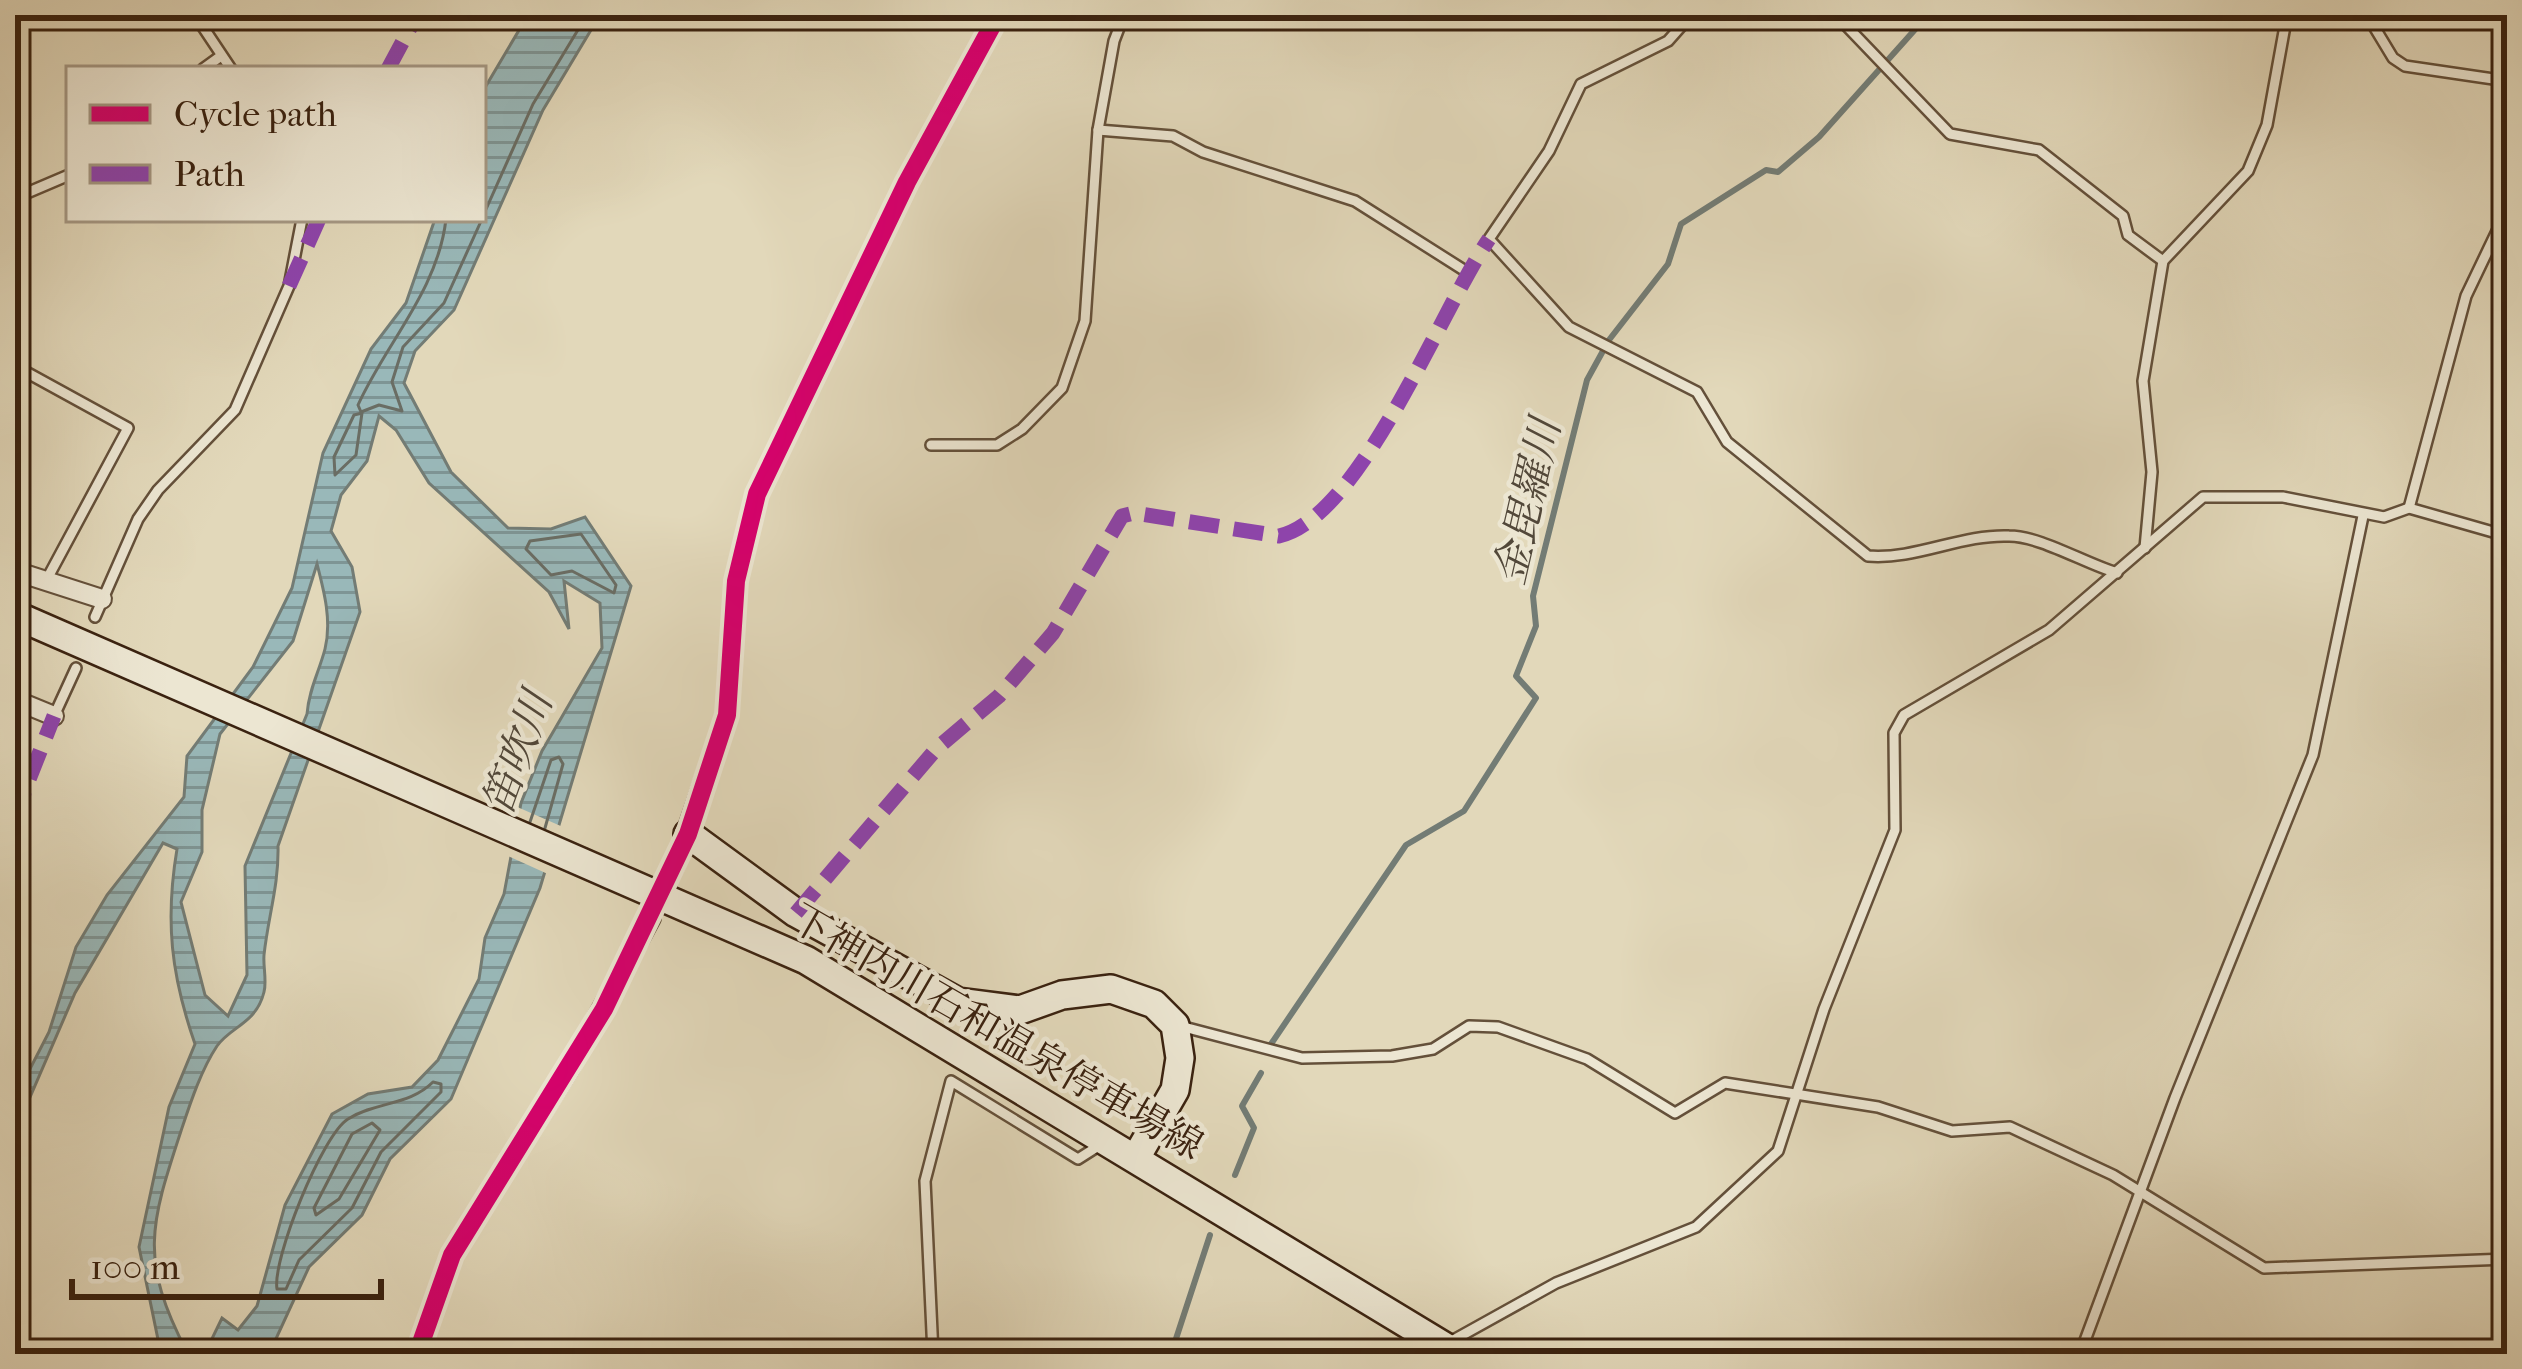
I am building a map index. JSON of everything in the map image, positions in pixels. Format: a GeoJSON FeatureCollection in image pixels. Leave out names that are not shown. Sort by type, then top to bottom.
{"type":"FeatureCollection","features":[{"type":"Feature","properties":{"kind":"main road","name":"下神内川石和温泉停車場線"},"geometry":{"type":"LineString","coordinates":[[15,615],[806,960],[1137,1156],[1450,1350]]}},
{"type":"Feature","properties":{"kind":"main road"},"geometry":{"type":"LineString","coordinates":[[688,834],[796,913],[958,1002],[1020,1010],[1062,995],[1111,989],[1154,1004],[1175,1025],[1180,1058],[1175,1090],[1137,1156]]}},
{"type":"Feature","properties":{"kind":"street"},"geometry":{"type":"LineString","coordinates":[[674,867],[727,716],[736,581],[757,494],[897,203],[998,15]]}},
{"type":"Feature","properties":{"kind":"street"},"geometry":{"type":"LineString","coordinates":[[15,571],[47,580],[99,608]]}},
{"type":"Feature","properties":{"kind":"street"},"geometry":{"type":"LineString","coordinates":[[15,700],[53,716]]}},
{"type":"Feature","properties":{"kind":"street"},"geometry":{"type":"LineString","coordinates":[[420,1352],[452,1255],[569,1069],[651,918]]}},
{"type":"Feature","properties":{"kind":"lane"},"geometry":{"type":"LineString","coordinates":[[195,15],[229,66]]}},
{"type":"Feature","properties":{"kind":"lane"},"geometry":{"type":"LineString","coordinates":[[931,445],[997,445],[1022,429],[1062,388],[1085,322],[1098,130],[1114,41],[1124,15]]}},
{"type":"Feature","properties":{"kind":"lane"},"geometry":{"type":"LineString","coordinates":[[1691,15],[1668,41],[1581,84],[1550,151],[1489,239],[1569,327],[1697,392],[1727,442],[1868,556],[1892,558],[2005,535],[2034,538],[2070,558],[2117,573]]}},
{"type":"Feature","properties":{"kind":"lane"},"geometry":{"type":"LineString","coordinates":[[1836,15],[1950,134],[2039,150],[2123,216],[2128,235],[2163,261]]}},
{"type":"Feature","properties":{"kind":"lane"},"geometry":{"type":"LineString","coordinates":[[2145,548],[2152,472],[2144,381],[2163,261],[2248,171],[2267,125],[2287,15]]}},
{"type":"Feature","properties":{"kind":"lane"},"geometry":{"type":"LineString","coordinates":[[2367,15],[2392,58],[2405,66],[2507,81]]}},
{"type":"Feature","properties":{"kind":"lane"},"geometry":{"type":"LineString","coordinates":[[207,66],[221,56]]}},
{"type":"Feature","properties":{"kind":"lane"},"geometry":{"type":"LineString","coordinates":[[1098,130],[1173,136],[1203,152],[1355,201],[1467,272]]}},
{"type":"Feature","properties":{"kind":"lane"},"geometry":{"type":"LineString","coordinates":[[15,198],[66,176]]}},
{"type":"Feature","properties":{"kind":"lane"},"geometry":{"type":"LineString","coordinates":[[2410,508],[2466,296],[2499,226],[2507,187]]}},
{"type":"Feature","properties":{"kind":"lane"},"geometry":{"type":"LineString","coordinates":[[99,608],[130,535],[158,490],[235,410],[289,286],[301,222]]}},
{"type":"Feature","properties":{"kind":"lane"},"geometry":{"type":"LineString","coordinates":[[15,366],[128,428],[47,580]]}},
{"type":"Feature","properties":{"kind":"lane"},"geometry":{"type":"LineString","coordinates":[[1391,1354],[1450,1350],[1556,1283],[1696,1226],[1778,1151],[1792,1097],[1895,830],[1894,733],[1904,715],[2049,630],[2203,497],[2283,496],[2384,518],[2410,508],[2507,536]]}},
{"type":"Feature","properties":{"kind":"lane"},"geometry":{"type":"LineString","coordinates":[[2080,1354],[2313,755],[2363,516]]}},
{"type":"Feature","properties":{"kind":"lane"},"geometry":{"type":"LineString","coordinates":[[53,716],[76,668]]}},
{"type":"Feature","properties":{"kind":"lane"},"geometry":{"type":"LineString","coordinates":[[1175,1025],[1302,1058],[1392,1056],[1433,1048],[1469,1026],[1498,1027],[1587,1059],[1675,1113],[1725,1083],[1878,1107],[1952,1131],[2010,1127],[2141,1191],[2264,1268],[2507,1259]]}},
{"type":"Feature","properties":{"kind":"lane"},"geometry":{"type":"LineString","coordinates":[[933,1354],[925,1181],[951,1081],[1078,1159],[1110,1140]]}},
{"type":"Feature","properties":{"kind":"water"},"geometry":{"type":"Polygon","coordinates":[[[528,15],[600,15],[543,110],[454,310],[415,351],[404,383],[451,472],[508,528],[551,529],[585,517],[631,586],[540,888],[451,1099],[390,1159],[362,1215],[309,1267],[269,1354],[161,1354],[139,1247],[169,1107],[195,1044],[172,948],[177,849],[163,843],[75,993],[15,1132],[15,1098],[49,1032],[76,947],[107,895],[184,797],[187,756],[253,667],[292,588],[323,453],[371,349],[406,303],[434,222],[486,222],[486,86],[528,15]],[[379,416],[367,461],[341,495],[331,531],[352,567],[360,612],[278,846],[264,992],[255,1011],[223,1039],[206,1066],[162,1192],[154,1242],[156,1266],[161,1292],[187,1352],[208,1347],[222,1318],[238,1330],[257,1306],[285,1205],[332,1114],[368,1094],[412,1087],[438,1060],[479,979],[485,938],[504,894],[521,803],[542,751],[602,648],[600,603],[564,581],[569,629],[549,592],[429,483],[396,430],[379,416]],[[317,564],[293,641],[220,734],[202,810],[202,852],[181,902],[205,995],[228,1016],[247,975],[245,866],[307,714],[327,638],[317,564]]]}},
{"type":"Feature","properties":{"kind":"pier"},"geometry":{"type":"Polygon","coordinates":[[[515,806],[563,827],[550,875],[506,855],[515,806]]]}},
{"type":"Feature","properties":{"kind":"waterway","name":"金毘羅川"},"geometry":{"type":"LineString","coordinates":[[1271,1044],[1406,845],[1464,811],[1536,698],[1516,676],[1536,626],[1533,596],[1587,380],[1609,340],[1668,264],[1681,224],[1766,170],[1778,172],[1819,137],[1928,15]]}},
{"type":"Feature","properties":{"kind":"waterway","name":"金毘羅川"},"geometry":{"type":"LineString","coordinates":[[1235,1175],[1254,1128],[1242,1106],[1261,1073]]}},
{"type":"Feature","properties":{"kind":"waterway","name":"金毘羅川"},"geometry":{"type":"LineString","coordinates":[[1171,1354],[1210,1235]]}},
{"type":"Feature","properties":{"kind":"marked path"},"geometry":{"type":"LineString","coordinates":[[15,23],[33,15]]}},
{"type":"Feature","properties":{"kind":"marked path"},"geometry":{"type":"LineString","coordinates":[[390,66],[417,15]]}},
{"type":"Feature","properties":{"kind":"marked path"},"geometry":{"type":"LineString","coordinates":[[289,286],[318,222]]}},
{"type":"Feature","properties":{"kind":"marked path"},"geometry":{"type":"LineString","coordinates":[[796,913],[937,748],[999,696],[1053,633],[1122,516],[1134,513],[1279,536],[1310,521],[1369,452],[1489,239]]}},
{"type":"Feature","properties":{"kind":"marked path"},"geometry":{"type":"LineString","coordinates":[[15,867],[24,792],[54,716]]}},
{"type":"Feature","properties":{"kind":"cycle path"},"geometry":{"type":"LineString","coordinates":[[417,1354],[452,1255],[604,1009],[688,834],[727,715],[736,581],[757,494],[907,182],[998,15]]}},
{"type":"Feature","properties":{"kind":"water label","name":"笛吹川"},"geometry":{"type":"Point","coordinates":[518,753]}}]}
